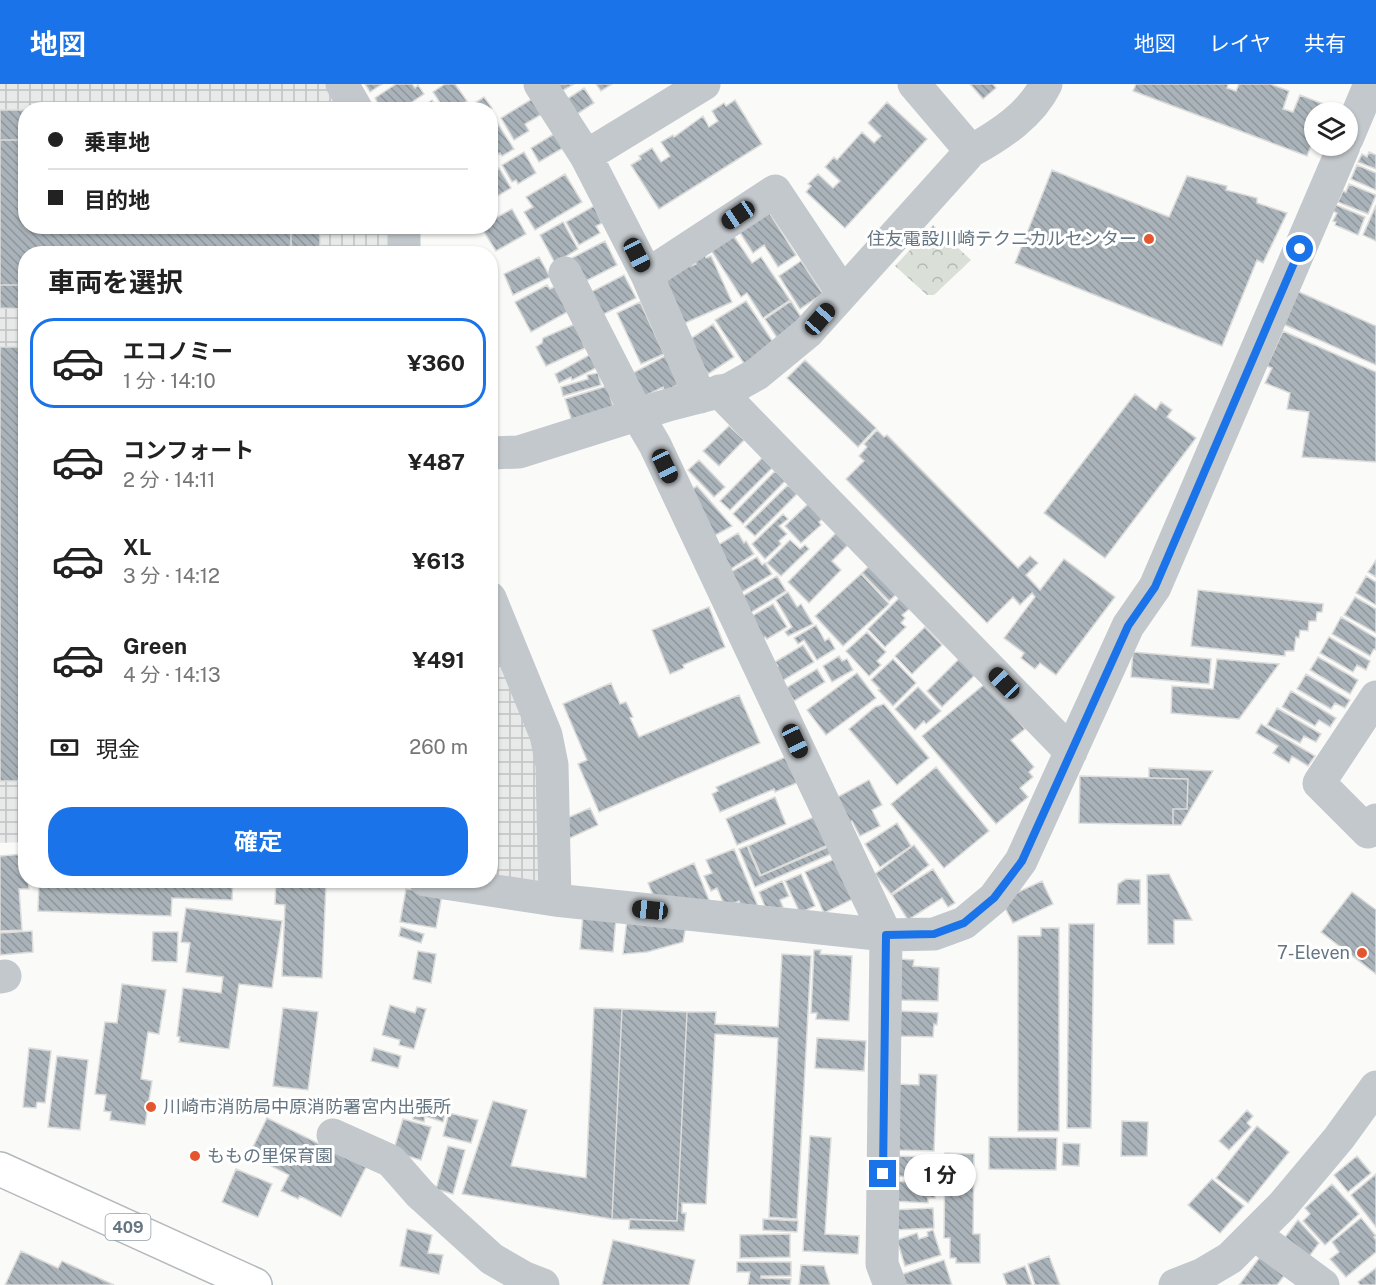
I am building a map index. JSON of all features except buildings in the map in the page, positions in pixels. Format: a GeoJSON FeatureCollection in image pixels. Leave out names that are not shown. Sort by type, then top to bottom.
{"type":"FeatureCollection","features":[{"type":"Feature","properties":{"kind":"highway","name":"409"},"geometry":{"type":"LineString","coordinates":[[0,1168],[255,1285]]}},
{"type":"Feature","properties":{"kind":"street"},"geometry":{"type":"LineString","coordinates":[[342,84],[352,102]]}},
{"type":"Feature","properties":{"kind":"street"},"geometry":{"type":"LineString","coordinates":[[540,84],[586,156],[709,394],[1071,752]]}},
{"type":"Feature","properties":{"kind":"street"},"geometry":{"type":"LineString","coordinates":[[586,156],[704,84]]}},
{"type":"Feature","properties":{"kind":"street"},"geometry":{"type":"LineString","coordinates":[[914,84],[971,151]]}},
{"type":"Feature","properties":{"kind":"street"},"geometry":{"type":"LineString","coordinates":[[1358,126],[1370,84]]}},
{"type":"Feature","properties":{"kind":"street"},"geometry":{"type":"LineString","coordinates":[[498,453],[519,452],[668,405],[730,389],[757,374],[808,332],[971,151],[1003,133],[1040,96],[1044,85]]}},
{"type":"Feature","properties":{"kind":"street"},"geometry":{"type":"LineString","coordinates":[[477,888],[555,900],[886,935],[934,934],[964,923],[994,898],[1022,861],[1128,626],[1155,587],[1346,156]]}},
{"type":"Feature","properties":{"kind":"street"},"geometry":{"type":"LineString","coordinates":[[647,275],[774,190],[843,294]]}},
{"type":"Feature","properties":{"kind":"street"},"geometry":{"type":"LineString","coordinates":[[565,273],[655,445],[886,935],[882,1264],[890,1285]]}},
{"type":"Feature","properties":{"kind":"street"},"geometry":{"type":"LineString","coordinates":[[498,618],[546,735],[552,765],[555,900]]}},
{"type":"Feature","properties":{"kind":"street"},"geometry":{"type":"LineString","coordinates":[[1376,697],[1319,783],[1368,832],[1376,820]]}},
{"type":"Feature","properties":{"kind":"street"},"geometry":{"type":"LineString","coordinates":[[1176,1285],[1203,1274],[1230,1258],[1282,1206],[1339,1138],[1376,1087]]}},
{"type":"Feature","properties":{"kind":"street"},"geometry":{"type":"LineString","coordinates":[[333,1135],[391,1161],[420,1194],[492,1259],[525,1278],[543,1285]]}},
{"type":"Feature","properties":{"kind":"street"},"geometry":{"type":"LineString","coordinates":[[1254,1234],[1323,1285]]}},
{"type":"Feature","properties":{"kind":"shaded area"},"geometry":{"type":"Polygon","coordinates":[[[0,84],[327,84],[337,102],[18,102],[18,234],[392,234],[392,246],[18,246],[18,842],[0,843],[0,84]]]}},
{"type":"Feature","properties":{"kind":"shaded area"},"geometry":{"type":"Polygon","coordinates":[[[498,648],[522,706],[538,765],[539,882],[498,876],[498,648]]]}},
{"type":"Feature","properties":{"kind":"green space"},"geometry":{"type":"Polygon","coordinates":[[[933,225],[971,260],[934,295],[927,295],[895,266],[933,225]]]}},
{"type":"Feature","properties":{"kind":"place","name":"住友電設川崎テクニカルセンター"},"geometry":{"type":"Point","coordinates":[1149,239]}},
{"type":"Feature","properties":{"kind":"place","name":"7-Eleven"},"geometry":{"type":"Point","coordinates":[1362,953]}},
{"type":"Feature","properties":{"kind":"place","name":"川崎市消防局中原消防署宮内出張所"},"geometry":{"type":"Point","coordinates":[151,1107]}},
{"type":"Feature","properties":{"kind":"place","name":"ももの里保育園"},"geometry":{"type":"Point","coordinates":[195,1156]}},
{"type":"Feature","properties":{"kind":"route"},"geometry":{"type":"LineString","coordinates":[[883,1174],[886,935],[934,934],[964,923],[994,898],[1022,861],[1128,626],[1155,587],[1300,249]]}}]}
